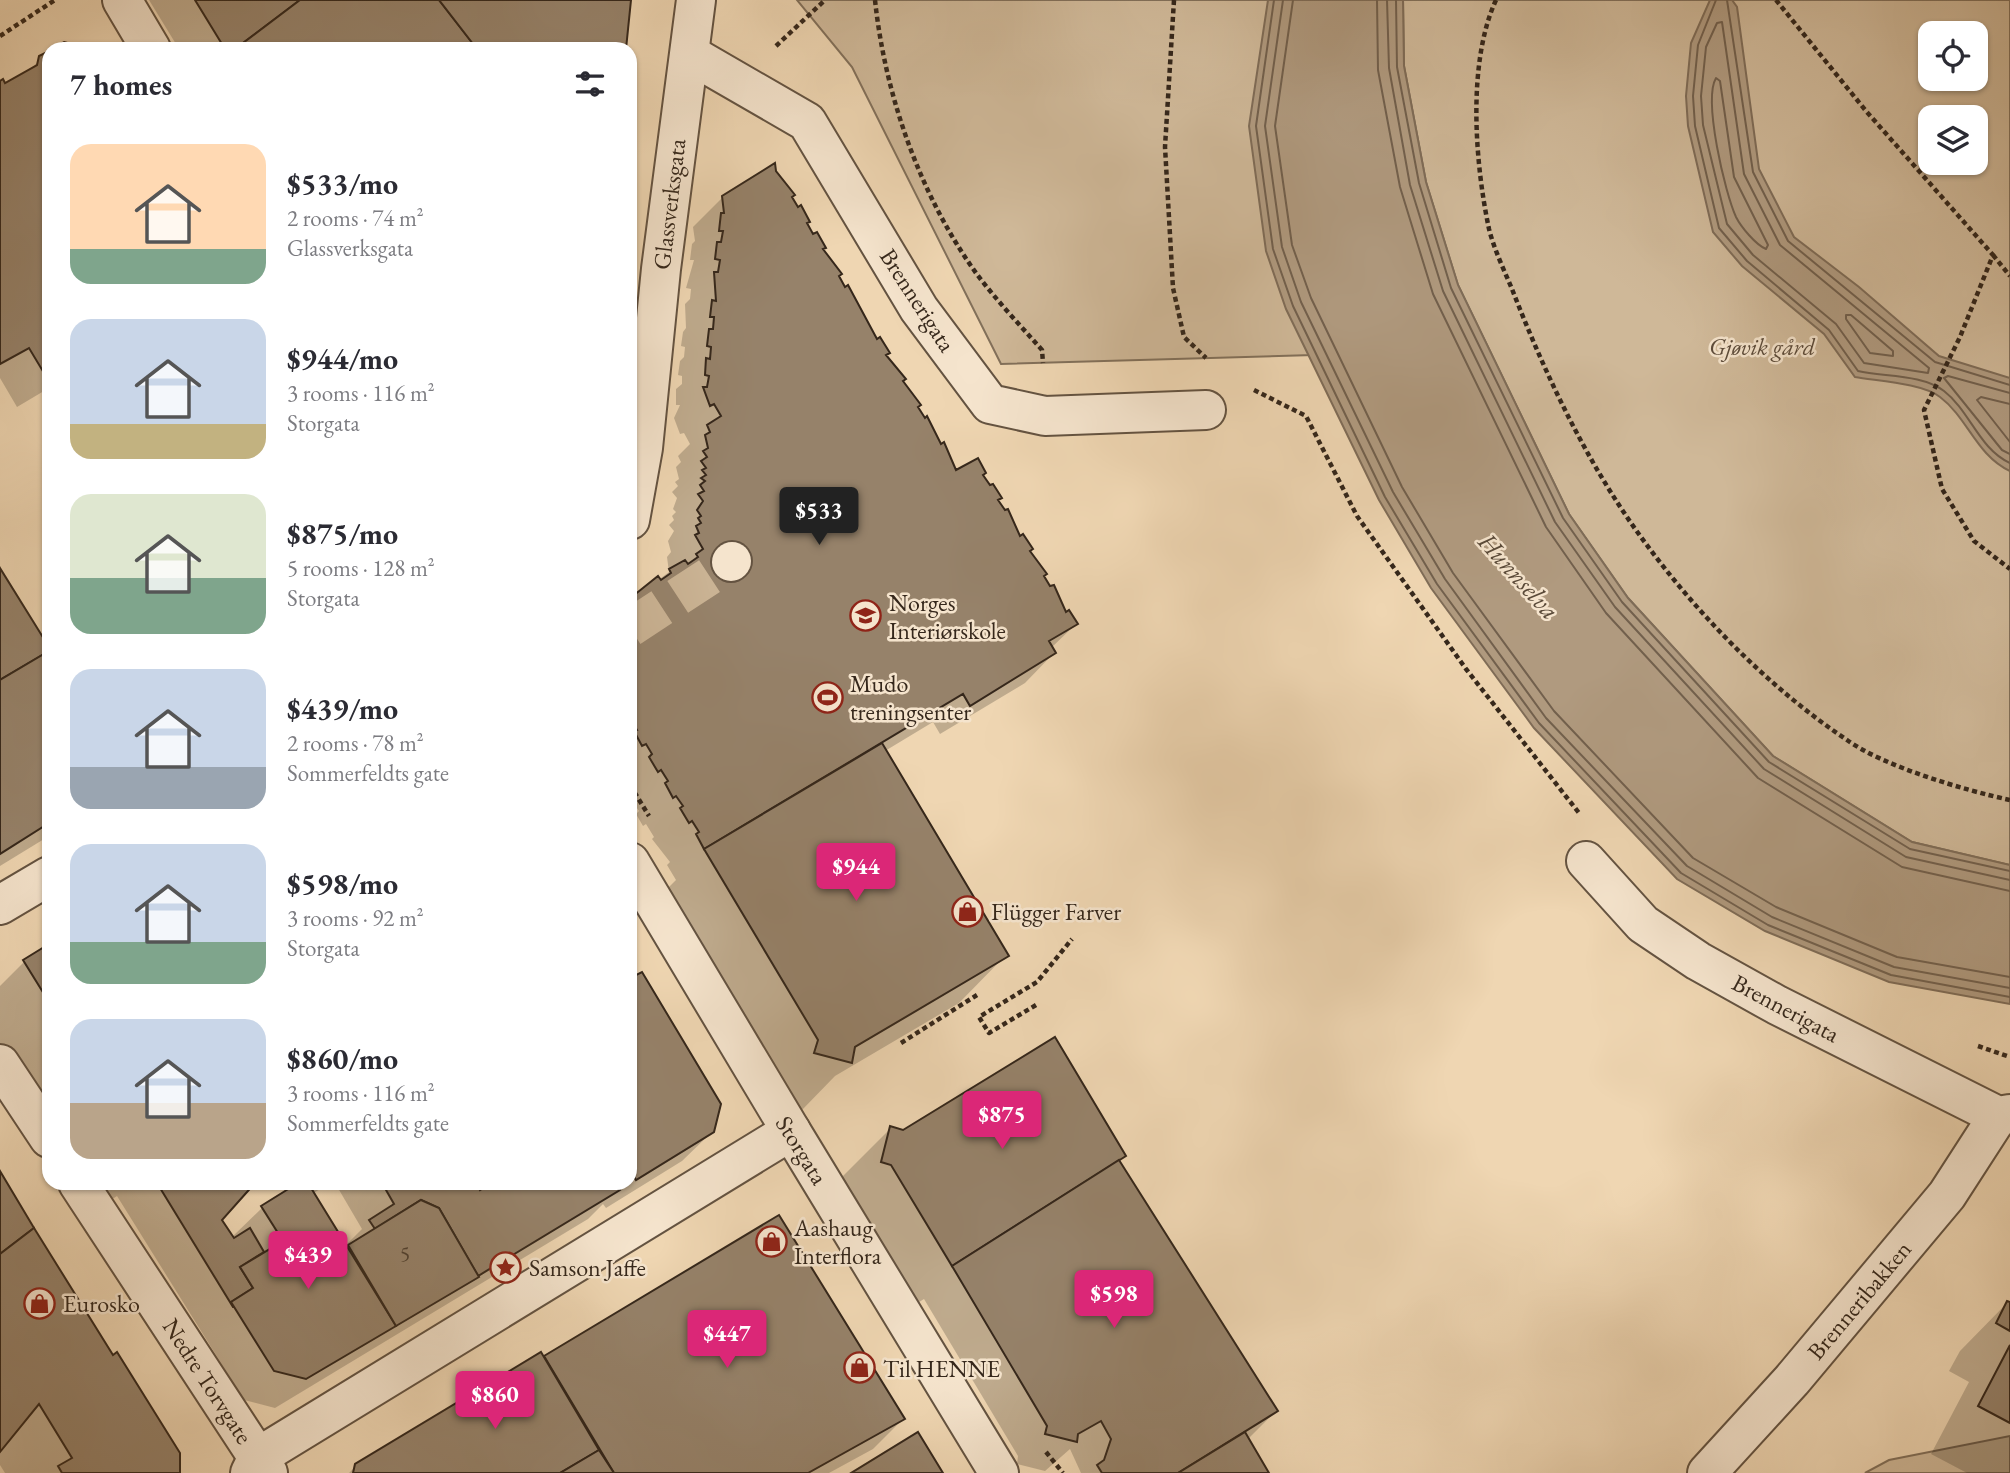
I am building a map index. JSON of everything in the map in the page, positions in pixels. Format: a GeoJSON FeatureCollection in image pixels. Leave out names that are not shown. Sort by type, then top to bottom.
{"type":"FeatureCollection","features":[{"type":"Feature","properties":{"kind":"street"},"geometry":{"type":"LineString","coordinates":[[122,0],[147,42]]}},
{"type":"Feature","properties":{"kind":"street","name":"Glassverksgata"},"geometry":{"type":"LineString","coordinates":[[637,481],[696,0]]}},
{"type":"Feature","properties":{"kind":"street","name":"Brennerigata"},"geometry":{"type":"LineString","coordinates":[[691,55],[807,122],[919,309],[990,404],[1045,416],[1206,410]]}},
{"type":"Feature","properties":{"kind":"street","name":"Brennerigata"},"geometry":{"type":"LineString","coordinates":[[1586,861],[1643,924],[1698,961],[1777,1005],[2004,1115]]}},
{"type":"Feature","properties":{"kind":"street","name":"Storgata"},"geometry":{"type":"LineString","coordinates":[[637,874],[999,1473]]}},
{"type":"Feature","properties":{"kind":"street"},"geometry":{"type":"LineString","coordinates":[[0,905],[42,880]]}},
{"type":"Feature","properties":{"kind":"street"},"geometry":{"type":"LineString","coordinates":[[0,1064],[42,1128]]}},
{"type":"Feature","properties":{"kind":"street","name":"Brenneribakken"},"geometry":{"type":"LineString","coordinates":[[1707,1473],[1792,1380],[1947,1195],[2004,1115]]}},
{"type":"Feature","properties":{"kind":"street"},"geometry":{"type":"LineString","coordinates":[[259,1468],[791,1131]]}},
{"type":"Feature","properties":{"kind":"street","name":"Nedre Torvgate"},"geometry":{"type":"LineString","coordinates":[[82,1190],[259,1468]]}},
{"type":"Feature","properties":{"kind":"path"},"geometry":{"type":"LineString","coordinates":[[0,36],[55,0]]}},
{"type":"Feature","properties":{"kind":"path"},"geometry":{"type":"LineString","coordinates":[[773,49],[825,0]]}},
{"type":"Feature","properties":{"kind":"path"},"geometry":{"type":"LineString","coordinates":[[875,0],[878,32],[893,99],[937,209],[976,273],[1042,350],[1044,372],[1028,377],[1045,416]]}},
{"type":"Feature","properties":{"kind":"path"},"geometry":{"type":"LineString","coordinates":[[1174,0],[1165,147],[1173,288],[1184,337],[1213,365]]}},
{"type":"Feature","properties":{"kind":"path"},"geometry":{"type":"LineString","coordinates":[[1496,0],[1478,68],[1479,160],[1490,232],[1528,331],[1588,452],[1640,537],[1712,622],[1799,706],[1850,743],[1915,772],[2010,800]]}},
{"type":"Feature","properties":{"kind":"path"},"geometry":{"type":"LineString","coordinates":[[1776,0],[1866,111],[2010,276]]}},
{"type":"Feature","properties":{"kind":"path"},"geometry":{"type":"LineString","coordinates":[[1993,255],[1960,337],[1948,356],[1924,410],[1942,489],[1974,541],[2010,569]]}},
{"type":"Feature","properties":{"kind":"path"},"geometry":{"type":"LineString","coordinates":[[1246,386],[1306,416],[1357,516],[1466,669],[1585,820]]}},
{"type":"Feature","properties":{"kind":"path"},"geometry":{"type":"LineString","coordinates":[[1036,1005],[989,1033],[979,1017],[1037,982],[1072,939]]}},
{"type":"Feature","properties":{"kind":"path"},"geometry":{"type":"LineString","coordinates":[[901,1043],[977,995]]}},
{"type":"Feature","properties":{"kind":"path"},"geometry":{"type":"LineString","coordinates":[[1974,1045],[2010,1057]]}},
{"type":"Feature","properties":{"kind":"green space"},"geometry":{"type":"Polygon","coordinates":[[[797,0],[1270,0],[1313,355],[1001,364],[852,67],[797,0]]]}},
{"type":"Feature","properties":{"kind":"green space","name":"Gjøvik gård"},"geometry":{"type":"Polygon","coordinates":[[[1403,0],[2010,0],[2010,865],[1912,842],[1773,756],[1628,598],[1569,514],[1458,285],[1426,182],[1404,66],[1403,0]]]}},
{"type":"Feature","properties":{"kind":"green space"},"geometry":{"type":"Polygon","coordinates":[[[2010,1436],[2010,1473],[1865,1473],[1889,1460],[2010,1436]]]}},
{"type":"Feature","properties":{"kind":"water","name":"Hunnselva"},"geometry":{"type":"Polygon","coordinates":[[[1268,0],[1403,0],[1404,66],[1426,182],[1458,285],[1569,514],[1628,598],[1773,756],[1912,842],[2010,865],[2010,1004],[1889,982],[1765,931],[1677,879],[1534,728],[1431,588],[1379,500],[1286,309],[1266,251],[1249,126],[1268,0]]]}},
{"type":"Feature","properties":{"kind":"water"},"geometry":{"type":"Polygon","coordinates":[[[1710,0],[1732,0],[1737,7],[1759,169],[1794,237],[1859,287],[1939,356],[2010,378],[2010,471],[1989,456],[1950,406],[1932,392],[1855,377],[1824,334],[1742,266],[1713,232],[1688,126],[1686,96],[1691,43],[1710,0]]]}},
{"type":"Feature","properties":{"kind":"building"},"geometry":{"type":"Polygon","coordinates":[[[195,0],[300,0],[244,42],[221,42],[195,0]]]}},
{"type":"Feature","properties":{"kind":"building"},"geometry":{"type":"Polygon","coordinates":[[[300,0],[439,0],[472,42],[244,42],[300,0]]]}},
{"type":"Feature","properties":{"kind":"building"},"geometry":{"type":"Polygon","coordinates":[[[439,0],[631,0],[627,42],[472,42],[439,0]]]}},
{"type":"Feature","properties":{"kind":"building"},"geometry":{"type":"Polygon","coordinates":[[[42,54],[42,370],[29,348],[0,364],[0,81],[3,79],[5,83],[37,65],[42,54]]]}},
{"type":"Feature","properties":{"kind":"building"},"geometry":{"type":"Polygon","coordinates":[[[775,163],[776,171],[795,195],[792,197],[798,207],[801,205],[813,234],[817,232],[826,248],[823,249],[842,274],[839,276],[845,287],[848,285],[877,339],[880,337],[890,353],[886,355],[906,379],[903,381],[921,405],[918,407],[925,418],[927,416],[941,444],[944,442],[956,470],[978,458],[986,473],[983,475],[1002,498],[998,500],[1005,510],[1008,509],[1020,536],[1023,534],[1033,549],[1030,551],[1047,574],[1044,576],[1050,586],[1054,585],[1066,612],[1069,610],[1078,624],[1049,641],[1056,653],[970,706],[963,694],[704,849],[696,834],[699,832],[692,821],[689,823],[676,796],[673,798],[665,783],[668,781],[661,770],[658,772],[649,757],[652,754],[646,744],[642,746],[637,737],[637,593],[658,576],[661,580],[671,573],[669,569],[685,560],[688,564],[698,557],[696,554],[703,549],[695,535],[699,533],[696,526],[701,523],[697,510],[703,501],[698,494],[704,491],[700,485],[705,481],[701,478],[706,475],[702,470],[706,468],[701,461],[707,457],[703,451],[708,448],[705,435],[710,432],[707,425],[721,416],[714,404],[710,406],[703,387],[707,387],[709,376],[705,375],[706,358],[710,359],[711,347],[707,346],[709,329],[713,329],[714,317],[710,317],[712,300],[716,301],[714,272],[718,272],[720,260],[715,259],[717,242],[721,242],[723,231],[719,231],[721,213],[724,213],[722,196],[775,163]]]}},
{"type":"Feature","properties":{"kind":"building"},"geometry":{"type":"Polygon","coordinates":[[[0,568],[42,636],[42,655],[0,680],[0,568]]]}},
{"type":"Feature","properties":{"kind":"building"},"geometry":{"type":"Polygon","coordinates":[[[42,655],[42,827],[0,854],[0,680],[42,655]]]}},
{"type":"Feature","properties":{"kind":"building"},"geometry":{"type":"Polygon","coordinates":[[[882,743],[1009,956],[855,1047],[852,1063],[814,1053],[818,1040],[704,849],[882,743]]]}},
{"type":"Feature","properties":{"kind":"building"},"geometry":{"type":"Polygon","coordinates":[[[42,948],[42,991],[23,960],[42,948]]]}},
{"type":"Feature","properties":{"kind":"building"},"geometry":{"type":"Polygon","coordinates":[[[642,972],[721,1104],[714,1132],[637,1179],[637,974],[642,972]]]}},
{"type":"Feature","properties":{"kind":"building"},"geometry":{"type":"Polygon","coordinates":[[[1055,1037],[1126,1156],[952,1266],[891,1165],[881,1162],[890,1126],[903,1130],[1055,1037]]]}},
{"type":"Feature","properties":{"kind":"building"},"geometry":{"type":"Polygon","coordinates":[[[1119,1160],[1278,1411],[1178,1473],[1102,1473],[1097,1465],[1104,1460],[1111,1439],[1101,1421],[1078,1434],[1077,1442],[1045,1434],[1047,1426],[952,1266],[1119,1160]]]}},
{"type":"Feature","properties":{"kind":"building"},"geometry":{"type":"Polygon","coordinates":[[[0,1171],[34,1228],[0,1254],[0,1171]]]}},
{"type":"Feature","properties":{"kind":"building"},"geometry":{"type":"Polygon","coordinates":[[[161,1190],[249,1190],[222,1220],[234,1238],[250,1228],[264,1252],[240,1267],[253,1288],[231,1302],[233,1307],[161,1190]]]}},
{"type":"Feature","properties":{"kind":"building"},"geometry":{"type":"Polygon","coordinates":[[[287,1190],[312,1190],[396,1326],[306,1379],[274,1371],[231,1302],[253,1288],[240,1267],[283,1241],[261,1206],[287,1190]]]}},
{"type":"Feature","properties":{"kind":"building"},"geometry":{"type":"Polygon","coordinates":[[[386,1190],[620,1190],[478,1276],[439,1208],[421,1200],[375,1229],[369,1220],[394,1204],[386,1190]]]}},
{"type":"Feature","properties":{"kind":"building"},"geometry":{"type":"Polygon","coordinates":[[[421,1200],[439,1208],[479,1277],[396,1326],[348,1245],[421,1200]]]}},
{"type":"Feature","properties":{"kind":"building"},"geometry":{"type":"Polygon","coordinates":[[[779,1215],[905,1419],[808,1473],[614,1473],[544,1356],[779,1215]]]}},
{"type":"Feature","properties":{"kind":"building","name":"Eurosko"},"geometry":{"type":"Polygon","coordinates":[[[34,1228],[113,1355],[117,1352],[180,1453],[180,1473],[62,1473],[58,1466],[72,1458],[39,1404],[0,1452],[0,1254],[34,1228]]]}},
{"type":"Feature","properties":{"kind":"building"},"geometry":{"type":"Polygon","coordinates":[[[2007,1301],[2010,1302],[2010,1331],[1996,1323],[2007,1301]]]}},
{"type":"Feature","properties":{"kind":"building"},"geometry":{"type":"Polygon","coordinates":[[[2010,1345],[2010,1423],[1978,1406],[2010,1345]]]}},
{"type":"Feature","properties":{"kind":"building"},"geometry":{"type":"Polygon","coordinates":[[[541,1352],[599,1450],[560,1473],[353,1473],[355,1464],[541,1352]]]}},
{"type":"Feature","properties":{"kind":"building"},"geometry":{"type":"Polygon","coordinates":[[[918,1432],[943,1473],[851,1473],[918,1432]]]}},
{"type":"Feature","properties":{"kind":"building"},"geometry":{"type":"Polygon","coordinates":[[[1245,1432],[1269,1473],[1178,1473],[1245,1432]]]}},
{"type":"Feature","properties":{"kind":"building"},"geometry":{"type":"Polygon","coordinates":[[[599,1450],[614,1473],[560,1473],[599,1450]]]}},
{"type":"Feature","properties":{"kind":"tunnel"},"geometry":{"type":"LineString","coordinates":[[637,623],[731,562]]}},
{"type":"Feature","properties":{"kind":"place","name":"Norges Interiørskole"},"geometry":{"type":"Point","coordinates":[866,616]}},
{"type":"Feature","properties":{"kind":"place","name":"Mudo treningsenter"},"geometry":{"type":"Point","coordinates":[827,697]}},
{"type":"Feature","properties":{"kind":"place","name":"Flügger Farver"},"geometry":{"type":"Point","coordinates":[968,911]}},
{"type":"Feature","properties":{"kind":"place","name":"Aashaug Interflora"},"geometry":{"type":"Point","coordinates":[771,1241]}},
{"type":"Feature","properties":{"kind":"place","name":"Samson Jaffe"},"geometry":{"type":"Point","coordinates":[506,1267]}},
{"type":"Feature","properties":{"kind":"place","name":"Eurosko"},"geometry":{"type":"Point","coordinates":[40,1303]}},
{"type":"Feature","properties":{"kind":"place","name":"Til HENNE"},"geometry":{"type":"Point","coordinates":[860,1368]}}]}
